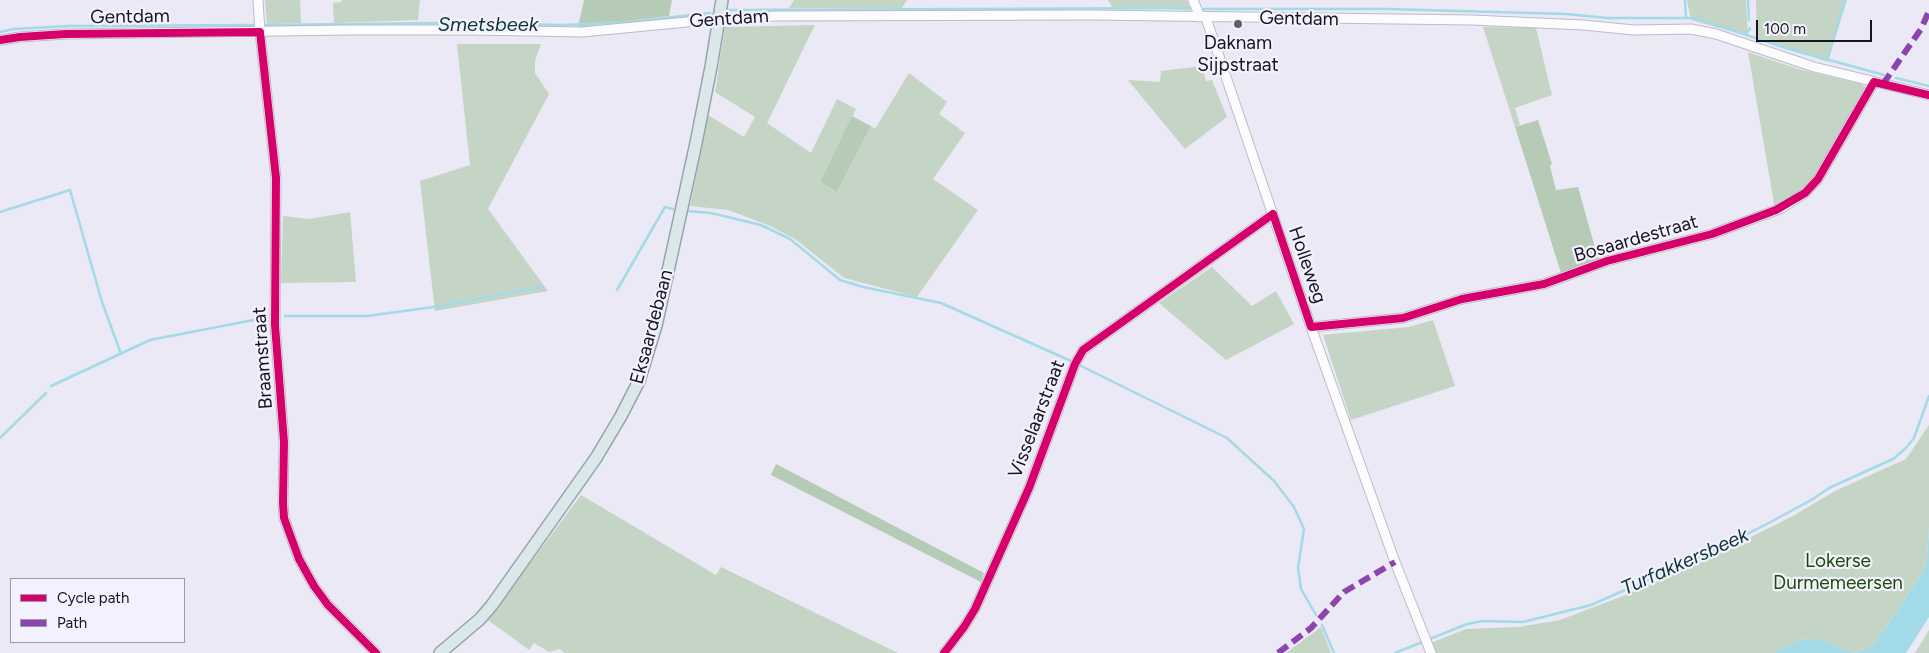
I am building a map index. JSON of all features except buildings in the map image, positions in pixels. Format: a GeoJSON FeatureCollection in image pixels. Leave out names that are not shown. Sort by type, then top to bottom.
{"type":"FeatureCollection","features":[{"type":"Feature","properties":{"kind":"main road","name":"Eksaardebaan"},"geometry":{"type":"LineString","coordinates":[[440,653],[480,619],[492,605],[596,458],[639,382],[656,326],[696,143],[722,0]]}},
{"type":"Feature","properties":{"kind":"street","name":"Braamstraat"},"geometry":{"type":"LineString","coordinates":[[258,0],[276,178],[275,325],[284,442],[284,518],[299,559],[314,586],[328,605],[376,653]]}},
{"type":"Feature","properties":{"kind":"street","name":"Holleweg"},"geometry":{"type":"LineString","coordinates":[[1193,0],[1203,17],[1311,327],[1430,650]]}},
{"type":"Feature","properties":{"kind":"street","name":"Gentdam"},"geometry":{"type":"LineString","coordinates":[[0,40],[66,34],[421,30],[582,32],[776,16],[949,14],[1472,20],[1583,25],[1634,30],[1691,29],[1716,34],[1814,66],[1929,95]]}},
{"type":"Feature","properties":{"kind":"street","name":"Bosaardestraat"},"geometry":{"type":"LineString","coordinates":[[1311,327],[1402,318],[1462,299],[1544,284],[1607,261],[1712,234],[1782,208],[1805,194],[1818,179],[1874,82]]}},
{"type":"Feature","properties":{"kind":"street","name":"Visselaarstraat"},"geometry":{"type":"LineString","coordinates":[[944,653],[975,609],[1029,488],[1075,364],[1083,350],[1272,214]]}},
{"type":"Feature","properties":{"kind":"green space"},"geometry":{"type":"Polygon","coordinates":[[[265,0],[300,0],[301,23],[267,24],[265,0]]]}},
{"type":"Feature","properties":{"kind":"green space"},"geometry":{"type":"Polygon","coordinates":[[[342,0],[420,0],[418,20],[334,23],[333,3],[341,2],[342,0]]]}},
{"type":"Feature","properties":{"kind":"green space"},"geometry":{"type":"Polygon","coordinates":[[[584,0],[672,0],[669,16],[578,27],[584,0]]]}},
{"type":"Feature","properties":{"kind":"green space"},"geometry":{"type":"Polygon","coordinates":[[[794,0],[907,0],[902,8],[789,8],[794,0]]]}},
{"type":"Feature","properties":{"kind":"green space"},"geometry":{"type":"Polygon","coordinates":[[[1108,0],[1187,0],[1190,10],[1112,7],[1108,0]]]}},
{"type":"Feature","properties":{"kind":"green space"},"geometry":{"type":"Polygon","coordinates":[[[1687,0],[1746,0],[1748,36],[1691,20],[1687,0]]]}},
{"type":"Feature","properties":{"kind":"green space"},"geometry":{"type":"Polygon","coordinates":[[[1756,0],[1847,0],[1828,62],[1757,37],[1756,0]]]}},
{"type":"Feature","properties":{"kind":"green space"},"geometry":{"type":"Polygon","coordinates":[[[815,25],[767,123],[811,153],[837,99],[856,109],[820,182],[837,192],[871,126],[875,129],[909,73],[947,102],[939,114],[965,133],[933,179],[978,210],[917,297],[844,278],[795,239],[768,225],[728,210],[690,206],[708,115],[744,137],[755,117],[715,92],[725,27],[815,25]]]}},
{"type":"Feature","properties":{"kind":"green space"},"geometry":{"type":"Polygon","coordinates":[[[1483,27],[1536,28],[1552,95],[1515,108],[1520,125],[1515,127],[1483,27]]]}},
{"type":"Feature","properties":{"kind":"green space"},"geometry":{"type":"Polygon","coordinates":[[[457,44],[541,44],[535,61],[535,73],[549,94],[488,209],[548,291],[435,311],[420,181],[470,165],[457,44]]]}},
{"type":"Feature","properties":{"kind":"green space"},"geometry":{"type":"Polygon","coordinates":[[[1748,52],[1798,69],[1861,84],[1865,87],[1813,182],[1799,196],[1775,209],[1748,52]]]}},
{"type":"Feature","properties":{"kind":"green space"},"geometry":{"type":"Polygon","coordinates":[[[1202,66],[1206,81],[1212,80],[1227,117],[1185,149],[1128,80],[1160,82],[1161,71],[1202,66]]]}},
{"type":"Feature","properties":{"kind":"green space"},"geometry":{"type":"Polygon","coordinates":[[[852,116],[871,126],[837,192],[820,182],[852,116]]]}},
{"type":"Feature","properties":{"kind":"green space"},"geometry":{"type":"Polygon","coordinates":[[[1538,120],[1552,164],[1550,166],[1556,190],[1578,187],[1599,262],[1562,276],[1515,127],[1538,120]]]}},
{"type":"Feature","properties":{"kind":"green space"},"geometry":{"type":"Polygon","coordinates":[[[350,212],[356,282],[281,283],[283,216],[309,219],[350,212]]]}},
{"type":"Feature","properties":{"kind":"green space"},"geometry":{"type":"Polygon","coordinates":[[[1212,267],[1252,306],[1276,291],[1294,324],[1226,360],[1159,303],[1212,267]]]}},
{"type":"Feature","properties":{"kind":"green space"},"geometry":{"type":"Polygon","coordinates":[[[1433,320],[1455,386],[1351,420],[1323,335],[1409,327],[1433,320]]]}},
{"type":"Feature","properties":{"kind":"green space","name":"Lokerse Durmemeersen"},"geometry":{"type":"Polygon","coordinates":[[[1929,425],[1927,561],[1900,607],[1873,645],[1865,650],[1854,653],[1817,639],[1799,640],[1774,653],[1436,653],[1431,643],[1466,629],[1518,627],[1560,620],[1623,596],[1705,560],[1793,516],[1835,491],[1906,459],[1929,425]]]}},
{"type":"Feature","properties":{"kind":"green space"},"geometry":{"type":"Polygon","coordinates":[[[776,464],[984,573],[981,582],[771,475],[776,464]]]}},
{"type":"Feature","properties":{"kind":"green space"},"geometry":{"type":"Polygon","coordinates":[[[581,495],[716,575],[721,567],[898,653],[565,653],[559,649],[549,652],[534,643],[529,650],[488,620],[581,495]]]}},
{"type":"Feature","properties":{"kind":"green space"},"geometry":{"type":"Polygon","coordinates":[[[1321,627],[1331,653],[1286,653],[1321,627]]]}},
{"type":"Feature","properties":{"kind":"green space"},"geometry":{"type":"Polygon","coordinates":[[[1929,630],[1929,653],[1915,653],[1929,630]]]}},
{"type":"Feature","properties":{"kind":"water"},"geometry":{"type":"Polygon","coordinates":[[[1929,527],[1929,617],[1906,653],[1854,653],[1865,650],[1873,645],[1921,574],[1927,561],[1929,527]]]}},
{"type":"Feature","properties":{"kind":"water"},"geometry":{"type":"Polygon","coordinates":[[[1817,639],[1854,653],[1774,653],[1799,640],[1817,639]]]}},
{"type":"Feature","properties":{"kind":"waterway"},"geometry":{"type":"LineString","coordinates":[[1685,0],[1686,18]]}},
{"type":"Feature","properties":{"kind":"waterway"},"geometry":{"type":"LineString","coordinates":[[1748,0],[1749,20]]}},
{"type":"Feature","properties":{"kind":"waterway"},"geometry":{"type":"LineString","coordinates":[[1827,60],[1845,0]]}},
{"type":"Feature","properties":{"kind":"waterway","name":"Smetsbeek"},"geometry":{"type":"LineString","coordinates":[[728,10],[1190,8]]}},
{"type":"Feature","properties":{"kind":"waterway","name":"Smetsbeek"},"geometry":{"type":"LineString","coordinates":[[1203,9],[1389,9],[1566,14],[1608,18],[1695,18],[1789,49],[1884,75]]}},
{"type":"Feature","properties":{"kind":"waterway","name":"Smetsbeek"},"geometry":{"type":"LineString","coordinates":[[265,25],[438,23],[564,25],[628,22],[710,13]]}},
{"type":"Feature","properties":{"kind":"waterway","name":"Smetsbeek"},"geometry":{"type":"LineString","coordinates":[[0,32],[14,29],[69,26],[253,25]]}},
{"type":"Feature","properties":{"kind":"waterway","name":"Smetsbeek"},"geometry":{"type":"LineString","coordinates":[[1746,34],[1750,28]]}},
{"type":"Feature","properties":{"kind":"waterway","name":"Smetsbeek"},"geometry":{"type":"LineString","coordinates":[[1896,78],[1929,86]]}},
{"type":"Feature","properties":{"kind":"waterway"},"geometry":{"type":"LineString","coordinates":[[0,212],[70,190],[102,302],[121,354]]}},
{"type":"Feature","properties":{"kind":"waterway"},"geometry":{"type":"LineString","coordinates":[[617,290],[665,207],[673,209]]}},
{"type":"Feature","properties":{"kind":"waterway"},"geometry":{"type":"LineString","coordinates":[[687,211],[711,213],[761,225],[790,239],[840,280],[863,287],[941,303],[1071,361]]}},
{"type":"Feature","properties":{"kind":"waterway"},"geometry":{"type":"LineString","coordinates":[[285,316],[367,316],[441,306],[541,287]]}},
{"type":"Feature","properties":{"kind":"waterway"},"geometry":{"type":"LineString","coordinates":[[51,386],[150,340],[264,318]]}},
{"type":"Feature","properties":{"kind":"waterway"},"geometry":{"type":"LineString","coordinates":[[1077,364],[1227,438],[1274,481],[1294,507],[1304,529],[1298,568],[1301,589],[1316,615]]}},
{"type":"Feature","properties":{"kind":"waterway"},"geometry":{"type":"LineString","coordinates":[[0,438],[46,393]]}},
{"type":"Feature","properties":{"kind":"waterway","name":"Turfakkersbeek"},"geometry":{"type":"LineString","coordinates":[[1395,653],[1467,624],[1483,621],[1523,622],[1591,605],[1700,557],[1765,525],[1813,499],[1829,488],[1893,459],[1914,438],[1929,396]]}},
{"type":"Feature","properties":{"kind":"waterway"},"geometry":{"type":"LineString","coordinates":[[1322,625],[1334,653]]}},
{"type":"Feature","properties":{"kind":"marked path"},"geometry":{"type":"LineString","coordinates":[[1883,84],[1921,29],[1929,11]]}},
{"type":"Feature","properties":{"kind":"marked path"},"geometry":{"type":"LineString","coordinates":[[1278,653],[1311,628],[1344,592],[1395,562]]}},
{"type":"Feature","properties":{"kind":"cycle path"},"geometry":{"type":"LineString","coordinates":[[0,40],[66,34],[260,32],[276,178],[275,325],[284,442],[284,518],[299,559],[314,586],[328,605],[376,653]]}},
{"type":"Feature","properties":{"kind":"cycle path"},"geometry":{"type":"LineString","coordinates":[[944,653],[975,609],[1029,488],[1075,364],[1083,350],[1273,214],[1311,327],[1403,318],[1462,299],[1544,284],[1607,261],[1712,234],[1776,210],[1805,193],[1818,179],[1874,82],[1929,95]]}},
{"type":"Feature","properties":{"kind":"place","name":"Daknam Sijpstraat"},"geometry":{"type":"Point","coordinates":[1238,24]}}]}
